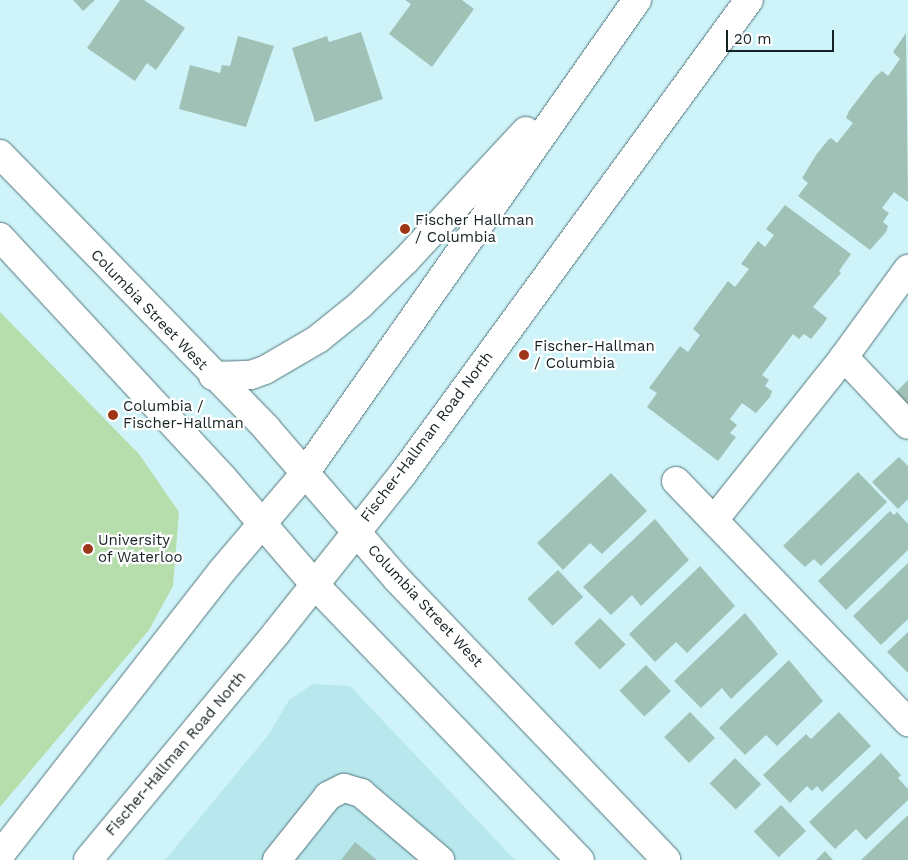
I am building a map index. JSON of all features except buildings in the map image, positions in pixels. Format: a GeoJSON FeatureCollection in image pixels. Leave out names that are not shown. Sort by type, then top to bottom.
{"type":"FeatureCollection","features":[{"type":"Feature","properties":{"kind":"main road"},"geometry":{"type":"LineString","coordinates":[[0,855],[222,571],[263,525],[305,472],[637,0]]}},
{"type":"Feature","properties":{"kind":"main road","name":"Fischer-Hallman Road North"},"geometry":{"type":"LineString","coordinates":[[88,860],[315,585],[356,530],[402,474],[749,0]]}},
{"type":"Feature","properties":{"kind":"main road"},"geometry":{"type":"LineString","coordinates":[[213,376],[251,375],[282,363],[318,339],[360,305],[596,56]]}},
{"type":"Feature","properties":{"kind":"main road","name":"Columbia Street West"},"geometry":{"type":"LineString","coordinates":[[0,154],[305,472],[397,579],[666,860]]}},
{"type":"Feature","properties":{"kind":"main road"},"geometry":{"type":"LineString","coordinates":[[0,237],[263,525],[315,585],[580,860]]}},
{"type":"Feature","properties":{"kind":"main road"},"geometry":{"type":"LineString","coordinates":[[714,520],[844,357],[908,270]]}},
{"type":"Feature","properties":{"kind":"main road"},"geometry":{"type":"LineString","coordinates":[[844,357],[908,425]]}},
{"type":"Feature","properties":{"kind":"main road"},"geometry":{"type":"LineString","coordinates":[[676,481],[908,722]]}},
{"type":"Feature","properties":{"kind":"main road"},"geometry":{"type":"LineString","coordinates":[[277,860],[328,796],[344,788],[361,793],[440,860]]}},
{"type":"Feature","properties":{"kind":"shaded area"},"geometry":{"type":"Polygon","coordinates":[[[313,684],[350,686],[515,860],[165,860],[269,734],[289,700],[313,684]]]}},
{"type":"Feature","properties":{"kind":"green space","name":"University of Waterloo"},"geometry":{"type":"Polygon","coordinates":[[[0,312],[139,454],[179,512],[173,586],[149,630],[0,807],[0,312]]]}},
{"type":"Feature","properties":{"kind":"place","name":"Fischer Hallman / Columbia"},"geometry":{"type":"Point","coordinates":[405,229]}},
{"type":"Feature","properties":{"kind":"place","name":"Fischer-Hallman / Columbia"},"geometry":{"type":"Point","coordinates":[524,355]}},
{"type":"Feature","properties":{"kind":"place","name":"Columbia / Fischer-Hallman"},"geometry":{"type":"Point","coordinates":[113,415]}},
{"type":"Feature","properties":{"kind":"place","name":"University of Waterloo"},"geometry":{"type":"Point","coordinates":[88,549]}}]}
